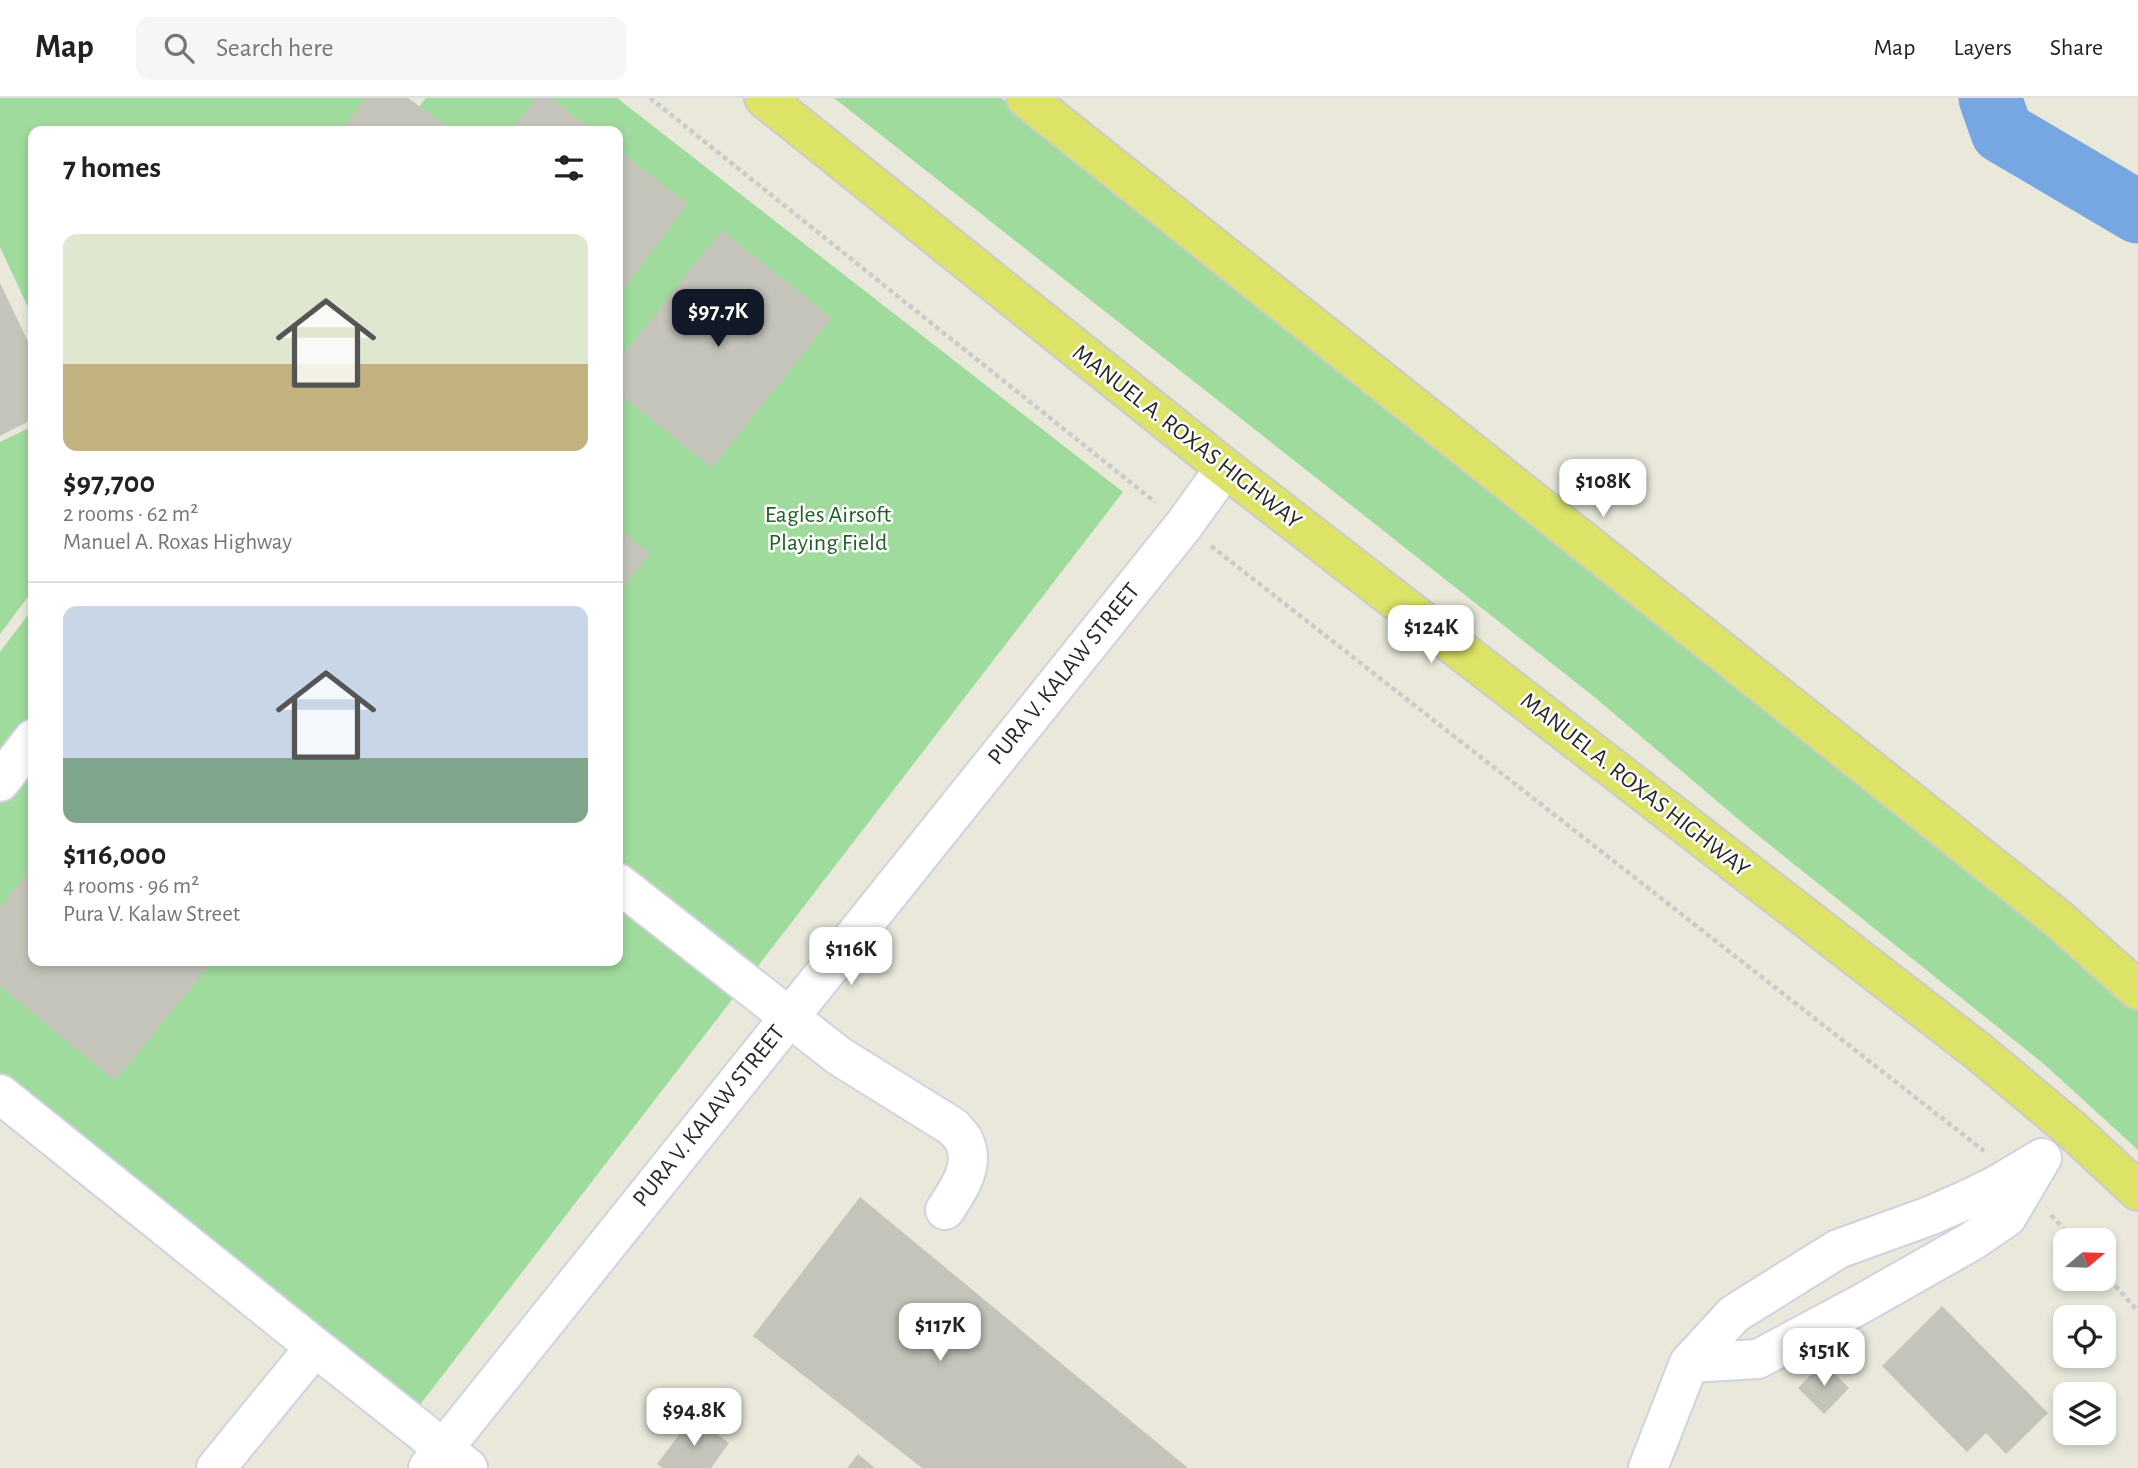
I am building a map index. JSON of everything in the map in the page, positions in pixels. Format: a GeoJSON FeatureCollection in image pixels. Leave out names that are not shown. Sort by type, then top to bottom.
{"type":"FeatureCollection","features":[{"type":"Feature","properties":{"kind":"main road","name":"MANUEL A. ROXAS HIGHWAY"},"geometry":{"type":"LineString","coordinates":[[764,98],[1225,468],[1979,1052],[2070,1128],[2138,1191]]}},
{"type":"Feature","properties":{"kind":"main road"},"geometry":{"type":"LineString","coordinates":[[1026,98],[2057,918],[2138,990]]}},
{"type":"Feature","properties":{"kind":"street","name":"PURA V. KALAW STREET"},"geometry":{"type":"LineString","coordinates":[[446,1461],[789,1017],[1184,525],[1225,468]]}},
{"type":"Feature","properties":{"kind":"street"},"geometry":{"type":"LineString","coordinates":[[0,782],[28,746]]}},
{"type":"Feature","properties":{"kind":"street"},"geometry":{"type":"LineString","coordinates":[[623,887],[839,1056],[953,1127],[964,1142],[967,1159],[964,1179],[945,1210]]}},
{"type":"Feature","properties":{"kind":"street"},"geometry":{"type":"LineString","coordinates":[[0,1094],[315,1347],[446,1461]]}},
{"type":"Feature","properties":{"kind":"street"},"geometry":{"type":"LineString","coordinates":[[1689,1363],[1759,1359],[1992,1228],[2007,1217],[2027,1172],[2070,1128]]}},
{"type":"Feature","properties":{"kind":"street"},"geometry":{"type":"LineString","coordinates":[[1648,1468],[1689,1363],[1734,1314],[1838,1249],[1933,1215],[2027,1172]]}},
{"type":"Feature","properties":{"kind":"street"},"geometry":{"type":"LineString","coordinates":[[216,1468],[315,1347]]}},
{"type":"Feature","properties":{"kind":"path"},"geometry":{"type":"LineString","coordinates":[[650,98],[1184,525],[2027,1172],[2065,1228]]}},
{"type":"Feature","properties":{"kind":"path"},"geometry":{"type":"LineString","coordinates":[[2116,1286],[2138,1311]]}},
{"type":"Feature","properties":{"kind":"green space"},"geometry":{"type":"Polygon","coordinates":[[[0,98],[408,98],[386,126],[28,126],[28,307],[0,247],[0,98]]]}},
{"type":"Feature","properties":{"kind":"green space","name":"Eagles Airsoft Playing Field"},"geometry":{"type":"Polygon","coordinates":[[[426,98],[617,98],[1123,492],[419,1406],[0,1079],[0,652],[28,615],[28,966],[623,966],[623,126],[404,126],[426,98]]]}},
{"type":"Feature","properties":{"kind":"green space"},"geometry":{"type":"Polygon","coordinates":[[[834,98],[1001,98],[1978,878],[2138,1011],[2138,1150],[2044,1064],[1750,829],[1592,695],[834,98]]]}},
{"type":"Feature","properties":{"kind":"green space"},"geometry":{"type":"Polygon","coordinates":[[[28,428],[28,597],[0,634],[0,442],[28,428]]]}},
{"type":"Feature","properties":{"kind":"building"},"geometry":{"type":"Polygon","coordinates":[[[365,98],[408,98],[446,126],[345,126],[365,98]]]}},
{"type":"Feature","properties":{"kind":"building"},"geometry":{"type":"Polygon","coordinates":[[[536,98],[551,98],[587,126],[514,126],[536,98]]]}},
{"type":"Feature","properties":{"kind":"building"},"geometry":{"type":"Polygon","coordinates":[[[623,154],[688,204],[623,289],[623,154]]]}},
{"type":"Feature","properties":{"kind":"building"},"geometry":{"type":"Polygon","coordinates":[[[722,230],[832,318],[712,468],[623,397],[623,355],[722,230]]]}},
{"type":"Feature","properties":{"kind":"building"},"geometry":{"type":"Polygon","coordinates":[[[0,283],[28,342],[28,422],[0,436],[0,283]]]}},
{"type":"Feature","properties":{"kind":"building"},"geometry":{"type":"Polygon","coordinates":[[[623,532],[650,553],[623,588],[623,532]]]}},
{"type":"Feature","properties":{"kind":"building"},"geometry":{"type":"Polygon","coordinates":[[[28,872],[28,966],[209,966],[115,1081],[0,986],[0,907],[28,872]]]}},
{"type":"Feature","properties":{"kind":"building"},"geometry":{"type":"Polygon","coordinates":[[[860,1197],[1188,1468],[922,1468],[753,1336],[860,1197]]]}},
{"type":"Feature","properties":{"kind":"building"},"geometry":{"type":"Polygon","coordinates":[[[1942,1306],[2048,1413],[2006,1454],[1986,1433],[1967,1452],[1882,1366],[1942,1306]]]}},
{"type":"Feature","properties":{"kind":"building"},"geometry":{"type":"Polygon","coordinates":[[[1823,1362],[1849,1388],[1824,1414],[1798,1388],[1823,1362]]]}},
{"type":"Feature","properties":{"kind":"building"},"geometry":{"type":"Polygon","coordinates":[[[693,1416],[729,1443],[711,1468],[663,1468],[657,1464],[693,1416]]]}},
{"type":"Feature","properties":{"kind":"building"},"geometry":{"type":"Polygon","coordinates":[[[858,1454],[875,1468],[847,1468],[858,1454]]]}},
{"type":"Feature","properties":{"kind":"waterway"},"geometry":{"type":"LineString","coordinates":[[1990,98],[2002,132],[2138,212]]}}]}
